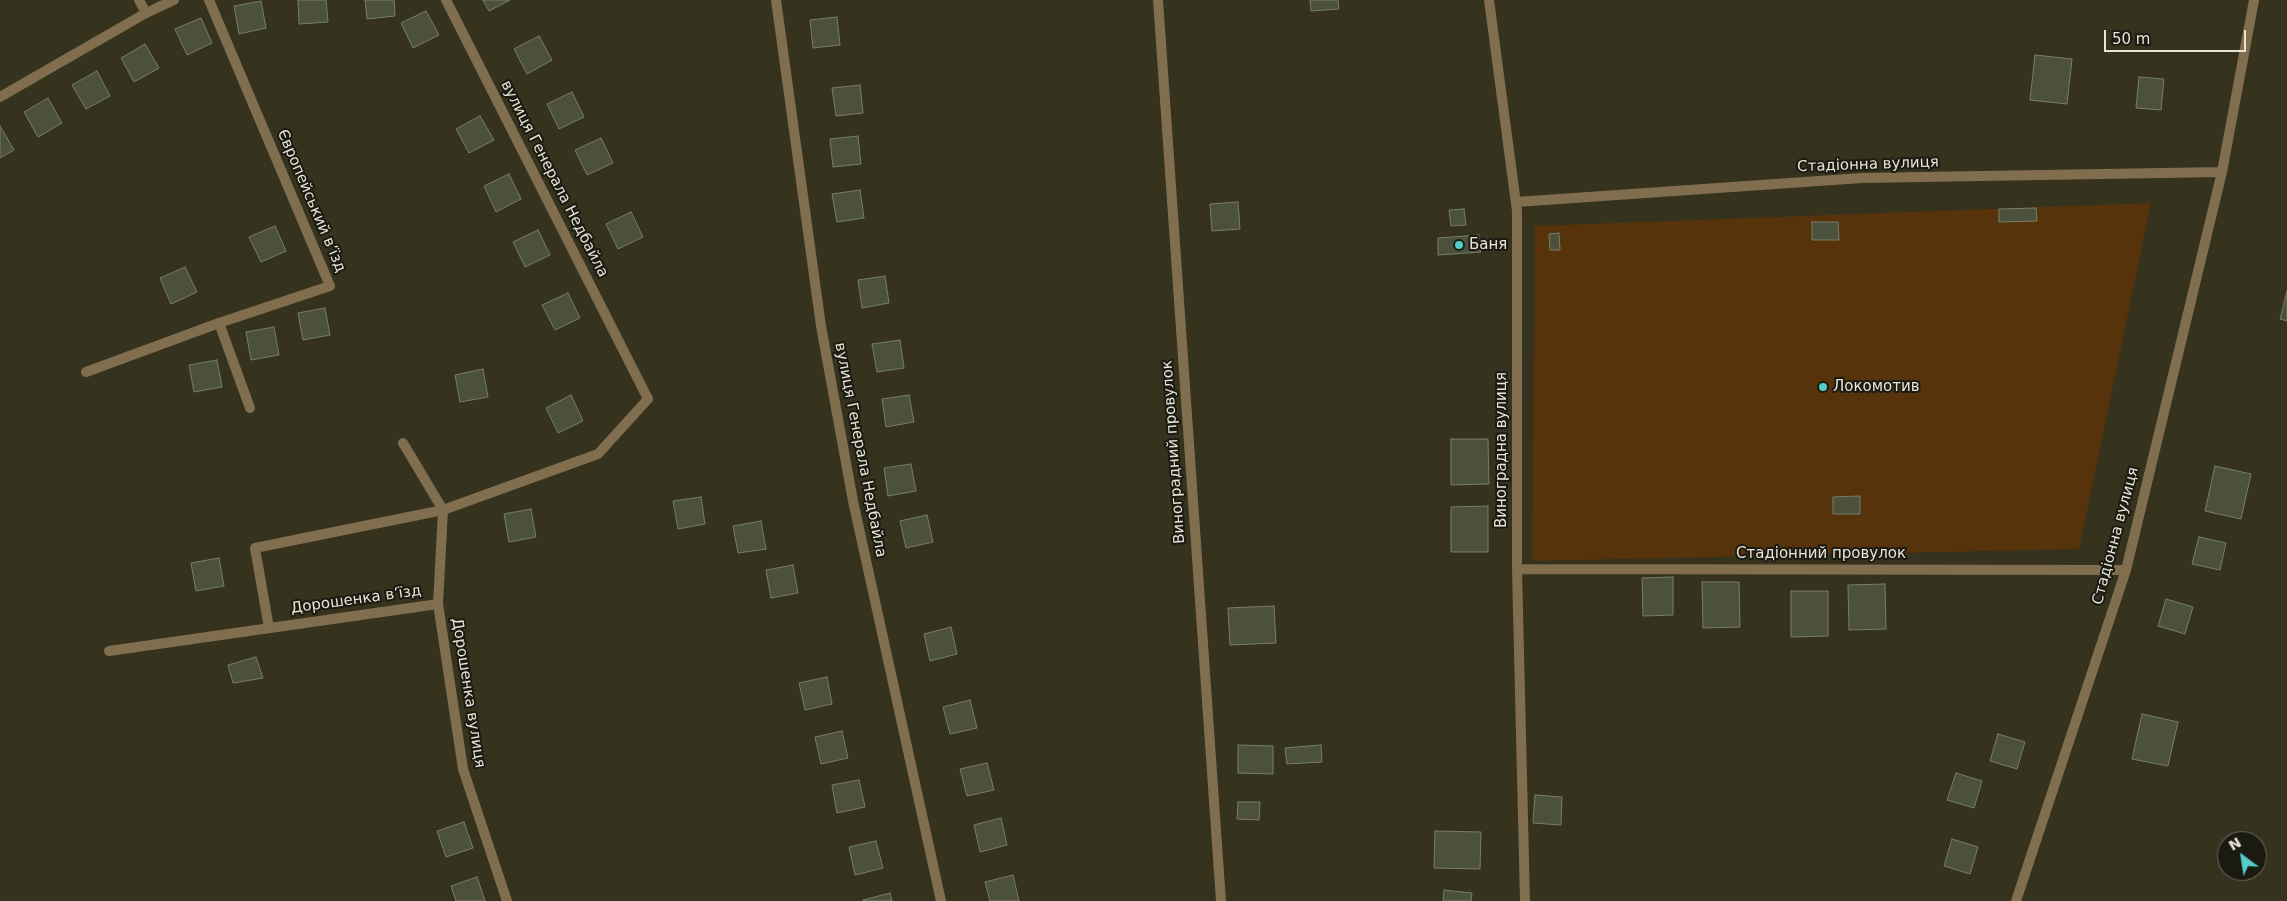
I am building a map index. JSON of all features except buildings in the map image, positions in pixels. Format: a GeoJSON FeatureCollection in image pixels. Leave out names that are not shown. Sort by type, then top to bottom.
{"type":"FeatureCollection","features":[{"type":"Feature","properties":{"kind":"street"},"geometry":{"type":"LineString","coordinates":[[139,0],[146,12]]}},
{"type":"Feature","properties":{"kind":"street"},"geometry":{"type":"LineString","coordinates":[[0,97],[146,12],[174,0]]}},
{"type":"Feature","properties":{"kind":"street","name":"Європейський в’їзд"},"geometry":{"type":"LineString","coordinates":[[86,372],[219,323],[330,286],[209,0]]}},
{"type":"Feature","properties":{"kind":"street","name":"вулиця Генерала Недбайла"},"geometry":{"type":"LineString","coordinates":[[443,510],[598,454],[648,399],[446,0]]}},
{"type":"Feature","properties":{"kind":"street","name":"вулиця Генерала Недбайла"},"geometry":{"type":"LineString","coordinates":[[776,0],[820,326],[855,510],[941,901]]}},
{"type":"Feature","properties":{"kind":"street","name":"Виноградний провулок"},"geometry":{"type":"LineString","coordinates":[[1158,0],[1221,901]]}},
{"type":"Feature","properties":{"kind":"street","name":"Виноградна вулиця"},"geometry":{"type":"LineString","coordinates":[[1489,0],[1516,202],[1517,569],[1525,901]]}},
{"type":"Feature","properties":{"kind":"street","name":"Стадіонна вулиця"},"geometry":{"type":"LineString","coordinates":[[2016,901],[2126,570],[2222,172],[2254,0]]}},
{"type":"Feature","properties":{"kind":"street","name":"Стадіонна вулиця"},"geometry":{"type":"LineString","coordinates":[[1516,202],[1862,178],[2222,172]]}},
{"type":"Feature","properties":{"kind":"street"},"geometry":{"type":"LineString","coordinates":[[219,323],[250,408]]}},
{"type":"Feature","properties":{"kind":"street"},"geometry":{"type":"LineString","coordinates":[[269,628],[255,548],[443,510],[403,443]]}},
{"type":"Feature","properties":{"kind":"street","name":"Дорошенка в’їзд"},"geometry":{"type":"LineString","coordinates":[[109,651],[438,604],[443,510]]}},
{"type":"Feature","properties":{"kind":"street","name":"Стадіонний провулок"},"geometry":{"type":"LineString","coordinates":[[1517,569],[2126,570]]}},
{"type":"Feature","properties":{"kind":"street","name":"Дорошенка вулиця"},"geometry":{"type":"LineString","coordinates":[[438,604],[463,769],[507,901]]}},
{"type":"Feature","properties":{"kind":"shaded area","name":"Локомотив"},"geometry":{"type":"Polygon","coordinates":[[[2151,203],[2079,549],[1532,561],[1535,226],[2151,203]]]}},
{"type":"Feature","properties":{"kind":"place","name":"Баня"},"geometry":{"type":"Point","coordinates":[1459,245]}},
{"type":"Feature","properties":{"kind":"place","name":"Локомотив"},"geometry":{"type":"Point","coordinates":[1823,387]}}]}
